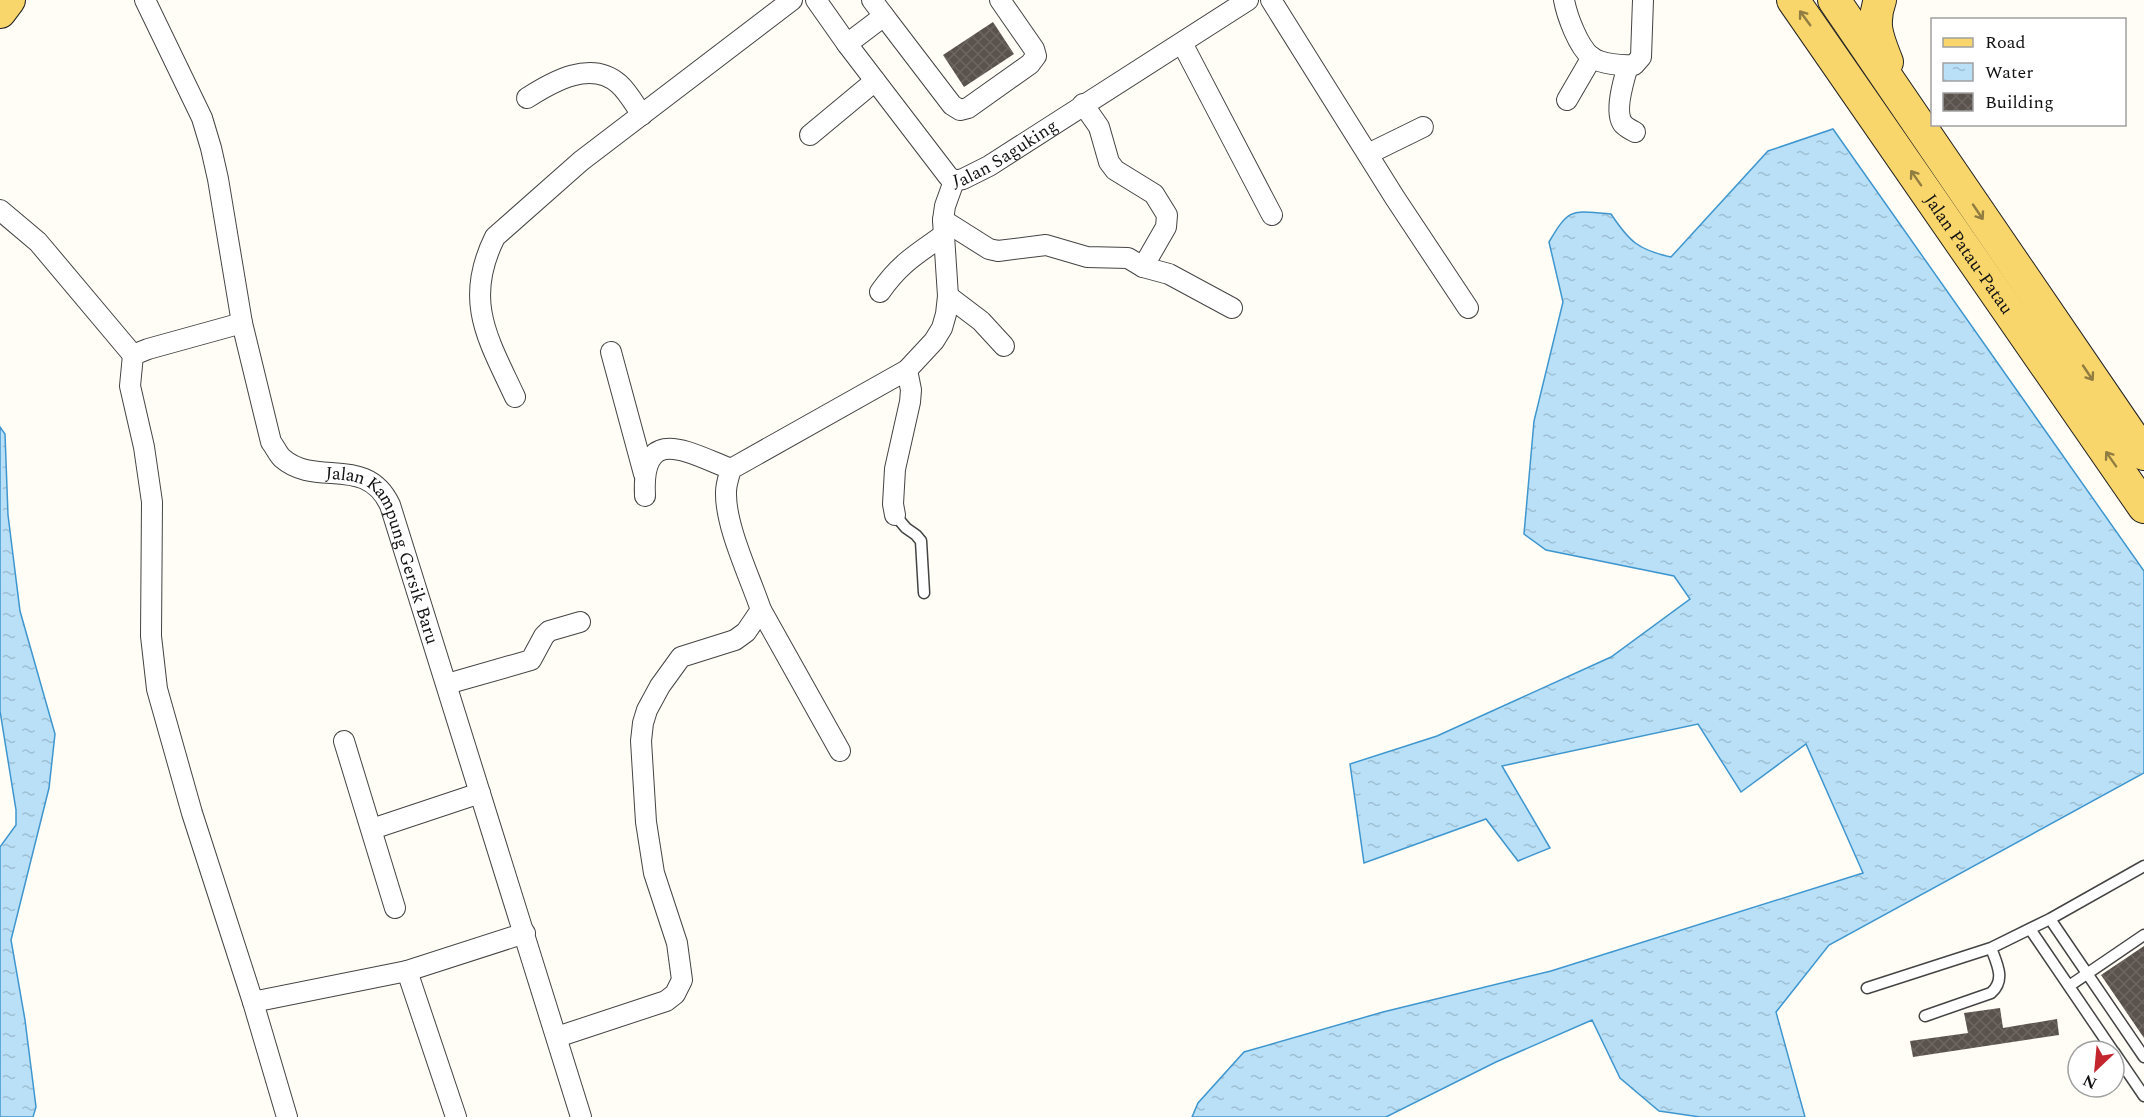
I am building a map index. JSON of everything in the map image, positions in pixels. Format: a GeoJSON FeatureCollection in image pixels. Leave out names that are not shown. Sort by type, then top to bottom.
{"type":"FeatureCollection","features":[{"type":"Feature","properties":{"kind":"main road"},"geometry":{"type":"LineString","coordinates":[[0,12],[9,0]]}},
{"type":"Feature","properties":{"kind":"main road","name":"Jalan Patau-Patau"},"geometry":{"type":"LineString","coordinates":[[1793,0],[2144,507]]}},
{"type":"Feature","properties":{"kind":"main road","name":"Jalan Patau-Patau"},"geometry":{"type":"LineString","coordinates":[[1834,0],[2144,454]]}},
{"type":"Feature","properties":{"kind":"main road"},"geometry":{"type":"LineString","coordinates":[[1880,0],[1875,13],[1875,30],[1898,94]]}},
{"type":"Feature","properties":{"kind":"street","name":"Jalan Kampung Gersik Baru"},"geometry":{"type":"LineString","coordinates":[[145,0],[202,118],[218,178],[242,323],[272,442],[282,458],[297,466],[309,470],[354,475],[377,485],[385,494],[390,505],[581,1117]]}},
{"type":"Feature","properties":{"kind":"street"},"geometry":{"type":"LineString","coordinates":[[515,397],[482,321],[478,297],[487,253],[495,237],[581,160],[792,0]]}},
{"type":"Feature","properties":{"kind":"street","name":"Jalan Saguking"},"geometry":{"type":"LineString","coordinates":[[816,0],[875,81],[954,181],[989,166],[1248,0]]}},
{"type":"Feature","properties":{"kind":"street"},"geometry":{"type":"LineString","coordinates":[[847,44],[878,8],[952,105],[960,110],[968,108],[1030,64],[1036,56],[1034,49],[1000,0]]}},
{"type":"Feature","properties":{"kind":"street"},"geometry":{"type":"LineString","coordinates":[[1271,0],[1468,308]]}},
{"type":"Feature","properties":{"kind":"street"},"geometry":{"type":"LineString","coordinates":[[1564,0],[1566,13],[1583,46],[1592,57],[1600,61],[1628,66],[1634,65],[1641,57],[1643,0]]}},
{"type":"Feature","properties":{"kind":"street"},"geometry":{"type":"LineString","coordinates":[[1182,43],[1272,215]]}},
{"type":"Feature","properties":{"kind":"street"},"geometry":{"type":"LineString","coordinates":[[1567,100],[1592,57]]}},
{"type":"Feature","properties":{"kind":"street"},"geometry":{"type":"LineString","coordinates":[[1628,66],[1621,91],[1620,118],[1624,125],[1635,132]]}},
{"type":"Feature","properties":{"kind":"street"},"geometry":{"type":"LineString","coordinates":[[527,98],[564,78],[582,72],[600,74],[618,83],[642,115]]}},
{"type":"Feature","properties":{"kind":"street"},"geometry":{"type":"LineString","coordinates":[[810,135],[875,81]]}},
{"type":"Feature","properties":{"kind":"street"},"geometry":{"type":"LineString","coordinates":[[1083,104],[1099,127],[1109,162],[1115,170],[1154,194],[1167,215],[1167,227],[1143,267]]}},
{"type":"Feature","properties":{"kind":"street"},"geometry":{"type":"LineString","coordinates":[[1368,154],[1424,127]]}},
{"type":"Feature","properties":{"kind":"street"},"geometry":{"type":"LineString","coordinates":[[840,751],[762,610],[734,536],[727,508],[726,492],[731,469],[907,370],[934,341],[942,328],[946,314],[948,296],[945,206],[954,181]]}},
{"type":"Feature","properties":{"kind":"street"},"geometry":{"type":"LineString","coordinates":[[0,210],[38,242],[133,355],[130,386],[144,447],[152,502],[151,636],[157,689],[192,813],[253,1002],[287,1117]]}},
{"type":"Feature","properties":{"kind":"street"},"geometry":{"type":"LineString","coordinates":[[944,227],[989,249],[998,251],[1046,245],[1087,257],[1128,258],[1143,267],[1169,274],[1232,308]]}},
{"type":"Feature","properties":{"kind":"street"},"geometry":{"type":"LineString","coordinates":[[880,292],[893,273],[944,227]]}},
{"type":"Feature","properties":{"kind":"street"},"geometry":{"type":"LineString","coordinates":[[948,296],[981,321],[1004,346]]}},
{"type":"Feature","properties":{"kind":"street"},"geometry":{"type":"LineString","coordinates":[[133,355],[242,323]]}},
{"type":"Feature","properties":{"kind":"street"},"geometry":{"type":"LineString","coordinates":[[611,352],[644,474],[645,496]]}},
{"type":"Feature","properties":{"kind":"street"},"geometry":{"type":"LineString","coordinates":[[895,514],[893,504],[895,469],[911,390],[907,370]]}},
{"type":"Feature","properties":{"kind":"street"},"geometry":{"type":"LineString","coordinates":[[644,474],[655,454],[662,448],[675,448],[731,469]]}},
{"type":"Feature","properties":{"kind":"street"},"geometry":{"type":"LineString","coordinates":[[557,1037],[666,1001],[675,994],[682,980],[677,943],[654,873],[646,822],[641,741],[643,723],[660,686],[681,657],[735,640],[746,632],[762,610]]}},
{"type":"Feature","properties":{"kind":"street"},"geometry":{"type":"LineString","coordinates":[[447,684],[531,660],[549,631],[580,622]]}},
{"type":"Feature","properties":{"kind":"street"},"geometry":{"type":"LineString","coordinates":[[344,741],[396,908]]}},
{"type":"Feature","properties":{"kind":"street"},"geometry":{"type":"LineString","coordinates":[[372,829],[480,793]]}},
{"type":"Feature","properties":{"kind":"street"},"geometry":{"type":"LineString","coordinates":[[253,1002],[407,971],[525,933]]}},
{"type":"Feature","properties":{"kind":"street"},"geometry":{"type":"LineString","coordinates":[[407,971],[456,1117]]}},
{"type":"Feature","properties":{"kind":"lane"},"geometry":{"type":"LineString","coordinates":[[895,514],[921,541],[924,593]]}},
{"type":"Feature","properties":{"kind":"lane"},"geometry":{"type":"LineString","coordinates":[[1867,988],[1991,948],[2050,919],[2144,866]]}},
{"type":"Feature","properties":{"kind":"lane"},"geometry":{"type":"LineString","coordinates":[[2050,919],[2144,1057]]}},
{"type":"Feature","properties":{"kind":"lane"},"geometry":{"type":"LineString","coordinates":[[2030,929],[2105,1039]]}},
{"type":"Feature","properties":{"kind":"lane"},"geometry":{"type":"LineString","coordinates":[[2069,986],[2144,935]]}},
{"type":"Feature","properties":{"kind":"lane"},"geometry":{"type":"LineString","coordinates":[[1925,1016],[1991,993],[1995,989],[2000,977],[1991,948]]}},
{"type":"Feature","properties":{"kind":"lane"},"geometry":{"type":"LineString","coordinates":[[2126,1070],[2144,1096]]}},
{"type":"Feature","properties":{"kind":"water"},"geometry":{"type":"Polygon","coordinates":[[[1833,129],[2144,571],[2144,773],[1829,945],[1776,1012],[1805,1117],[1700,1117],[1659,1111],[1620,1078],[1592,1020],[1496,1062],[1386,1117],[1192,1117],[1198,1103],[1244,1052],[1383,1012],[1551,971],[1863,873],[1806,744],[1741,792],[1698,724],[1502,766],[1550,848],[1518,861],[1486,819],[1364,863],[1350,764],[1437,736],[1611,657],[1690,599],[1674,576],[1546,550],[1524,534],[1534,421],[1563,302],[1549,242],[1562,222],[1573,213],[1611,214],[1635,243],[1650,251],[1671,257],[1768,151],[1833,129]]]}},
{"type":"Feature","properties":{"kind":"water"},"geometry":{"type":"Polygon","coordinates":[[[0,427],[5,434],[8,515],[20,611],[55,734],[49,788],[11,940],[25,1020],[36,1107],[33,1117],[0,1117],[0,847],[16,825],[16,810],[0,711],[0,427]]]}},
{"type":"Feature","properties":{"kind":"building"},"geometry":{"type":"Polygon","coordinates":[[[993,22],[1014,54],[964,87],[943,55],[993,22]]]}},
{"type":"Feature","properties":{"kind":"building"},"geometry":{"type":"Polygon","coordinates":[[[2144,946],[2144,1038],[2101,975],[2144,946]]]}},
{"type":"Feature","properties":{"kind":"building"},"geometry":{"type":"Polygon","coordinates":[[[2000,1008],[2003,1028],[2057,1019],[2059,1035],[1913,1057],[1910,1041],[1968,1033],[1964,1013],[2000,1008]]]}}]}
